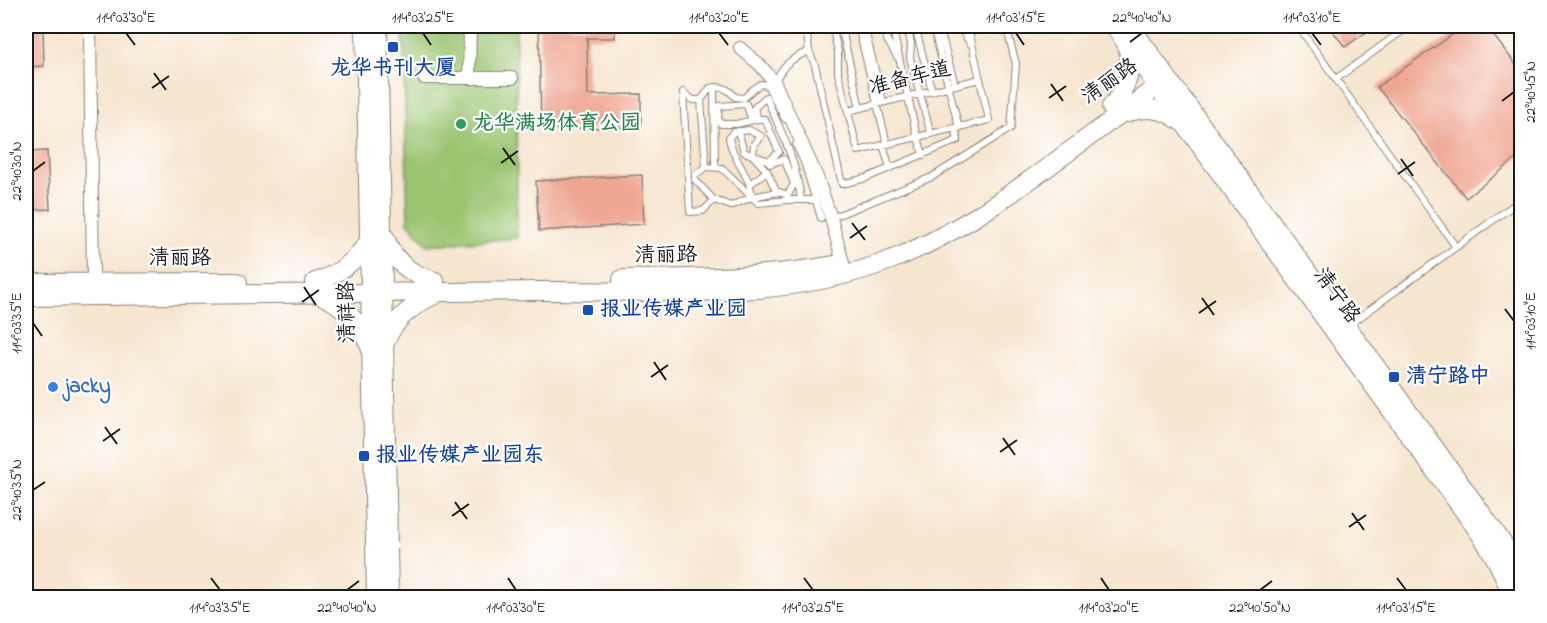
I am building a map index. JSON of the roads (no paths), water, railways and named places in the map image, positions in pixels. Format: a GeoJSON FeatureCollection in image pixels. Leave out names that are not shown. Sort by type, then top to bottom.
{"type":"FeatureCollection","features":[{"type":"Feature","properties":{"kind":"street"},"geometry":{"type":"LineString","coordinates":[[90,26],[93,282]]}},
{"type":"Feature","properties":{"kind":"street","name":"清祥路"},"geometry":{"type":"LineString","coordinates":[[365,26],[376,236]]}},
{"type":"Feature","properties":{"kind":"street","name":"清祥路"},"geometry":{"type":"LineString","coordinates":[[376,597],[378,26]]}},
{"type":"Feature","properties":{"kind":"street"},"geometry":{"type":"LineString","coordinates":[[469,78],[470,26]]}},
{"type":"Feature","properties":{"kind":"street"},"geometry":{"type":"LineString","coordinates":[[1114,112],[1129,76],[1129,53],[1123,30]]}},
{"type":"Feature","properties":{"kind":"street","name":"清宁路"},"geometry":{"type":"LineString","coordinates":[[1123,30],[1341,330],[1496,558],[1508,582],[1512,597]]}},
{"type":"Feature","properties":{"kind":"street"},"geometry":{"type":"LineString","coordinates":[[740,48],[760,65],[775,83],[817,177],[826,218],[845,269]]}},
{"type":"Feature","properties":{"kind":"street"},"geometry":{"type":"LineString","coordinates":[[424,78],[512,78]]}},
{"type":"Feature","properties":{"kind":"street","name":"清丽路"},"geometry":{"type":"LineString","coordinates":[[26,297],[438,286],[698,291],[757,289],[809,283],[845,269],[887,262],[936,241],[970,222],[1158,79]]}},
{"type":"Feature","properties":{"kind":"street","name":"清宁路"},"geometry":{"type":"LineString","coordinates":[[1158,79],[1187,127],[1490,525],[1510,554],[1521,579]]}},
{"type":"Feature","properties":{"kind":"street"},"geometry":{"type":"LineString","coordinates":[[1114,112],[1148,108],[1163,111],[1174,116],[1187,127]]}},
{"type":"Feature","properties":{"kind":"street"},"geometry":{"type":"LineString","coordinates":[[376,236],[387,244],[401,264],[438,286],[394,324],[378,348],[366,337],[350,315],[315,288],[341,271],[376,236]]}},
{"type":"Feature","properties":{"kind":"street","name":"清丽路"},"geometry":{"type":"LineString","coordinates":[[26,283],[93,282],[315,288]]}},
{"type":"Feature","properties":{"kind":"street","name":"清祥路"},"geometry":{"type":"LineString","coordinates":[[378,348],[389,597]]}},
{"type":"Feature","properties":{"kind":"lane"},"geometry":{"type":"LineString","coordinates":[[806,26],[809,51],[816,65],[842,184],[866,178],[958,140],[952,86],[939,26]]}},
{"type":"Feature","properties":{"kind":"lane"},"geometry":{"type":"LineString","coordinates":[[858,26],[880,103]]}},
{"type":"Feature","properties":{"kind":"lane"},"geometry":{"type":"LineString","coordinates":[[864,26],[874,64],[890,168]]}},
{"type":"Feature","properties":{"kind":"lane"},"geometry":{"type":"LineString","coordinates":[[883,26],[901,63]]}},
{"type":"Feature","properties":{"kind":"lane"},"geometry":{"type":"LineString","coordinates":[[907,26],[911,44],[910,58],[931,134]]}},
{"type":"Feature","properties":{"kind":"lane"},"geometry":{"type":"LineString","coordinates":[[915,26],[932,91]]}},
{"type":"Feature","properties":{"kind":"lane"},"geometry":{"type":"LineString","coordinates":[[933,26],[952,86]]}},
{"type":"Feature","properties":{"kind":"lane"},"geometry":{"type":"LineString","coordinates":[[959,26],[973,48]]}},
{"type":"Feature","properties":{"kind":"lane"},"geometry":{"type":"LineString","coordinates":[[837,29],[838,73],[858,151],[989,120],[968,26]]}},
{"type":"Feature","properties":{"kind":"lane"},"geometry":{"type":"LineString","coordinates":[[715,168],[719,106],[745,101],[752,90],[761,84],[767,85],[782,114],[804,162],[815,200],[826,218],[932,177],[1011,128],[1016,64],[1006,26]]}},
{"type":"Feature","properties":{"kind":"lane"},"geometry":{"type":"LineString","coordinates":[[1298,26],[1456,247]]}},
{"type":"Feature","properties":{"kind":"lane"},"geometry":{"type":"LineString","coordinates":[[1336,79],[1409,26]]}},
{"type":"Feature","properties":{"kind":"lane"},"geometry":{"type":"LineString","coordinates":[[893,28],[923,155]]}},
{"type":"Feature","properties":{"kind":"lane"},"geometry":{"type":"LineString","coordinates":[[837,29],[851,70],[860,108]]}},
{"type":"Feature","properties":{"kind":"lane"},"geometry":{"type":"LineString","coordinates":[[775,83],[781,69],[794,58],[809,51]]}},
{"type":"Feature","properties":{"kind":"lane","name":"准备车道"},"geometry":{"type":"LineString","coordinates":[[848,111],[980,79]]}},
{"type":"Feature","properties":{"kind":"lane"},"geometry":{"type":"LineString","coordinates":[[714,87],[717,125],[729,138],[731,151],[750,184],[752,197]]}},
{"type":"Feature","properties":{"kind":"lane"},"geometry":{"type":"LineString","coordinates":[[706,167],[701,100],[710,88],[729,90],[735,97],[745,101],[755,120]]}},
{"type":"Feature","properties":{"kind":"lane"},"geometry":{"type":"LineString","coordinates":[[701,100],[693,100],[682,92],[690,212],[703,211],[714,200]]}},
{"type":"Feature","properties":{"kind":"lane"},"geometry":{"type":"LineString","coordinates":[[755,120],[753,108],[766,97],[787,140],[799,178],[801,200]]}},
{"type":"Feature","properties":{"kind":"lane"},"geometry":{"type":"LineString","coordinates":[[717,125],[765,119],[779,152],[769,161]]}},
{"type":"Feature","properties":{"kind":"lane"},"geometry":{"type":"LineString","coordinates":[[729,138],[733,132],[749,130],[760,136],[754,144],[753,156],[767,171],[778,192]]}},
{"type":"Feature","properties":{"kind":"lane"},"geometry":{"type":"LineString","coordinates":[[738,131],[744,152],[769,161],[770,164],[784,159],[789,166],[794,184],[788,195],[778,192],[752,197],[731,206],[714,200],[695,180],[695,175],[706,167],[722,168],[752,197],[758,203],[815,200]]}},
{"type":"Feature","properties":{"kind":"lane"},"geometry":{"type":"LineString","coordinates":[[750,184],[767,171]]}},
{"type":"Feature","properties":{"kind":"lane"},"geometry":{"type":"LineString","coordinates":[[1341,330],[1521,199]]}},
{"type":"Feature","properties":{"kind":"place","name":"龙华书刊大厦"},"geometry":{"type":"Point","coordinates":[393,47]}},
{"type":"Feature","properties":{"kind":"place","name":"龙华满场体育公园"},"geometry":{"type":"Point","coordinates":[461,124]}},
{"type":"Feature","properties":{"kind":"place","name":"报业传媒产业园"},"geometry":{"type":"Point","coordinates":[588,310]}},
{"type":"Feature","properties":{"kind":"place","name":"清宁路中"},"geometry":{"type":"Point","coordinates":[1394,377]}},
{"type":"Feature","properties":{"kind":"place","name":"jacky"},"geometry":{"type":"Point","coordinates":[53,387]}},
{"type":"Feature","properties":{"kind":"place","name":"报业传媒产业园东"},"geometry":{"type":"Point","coordinates":[364,456]}}]}
